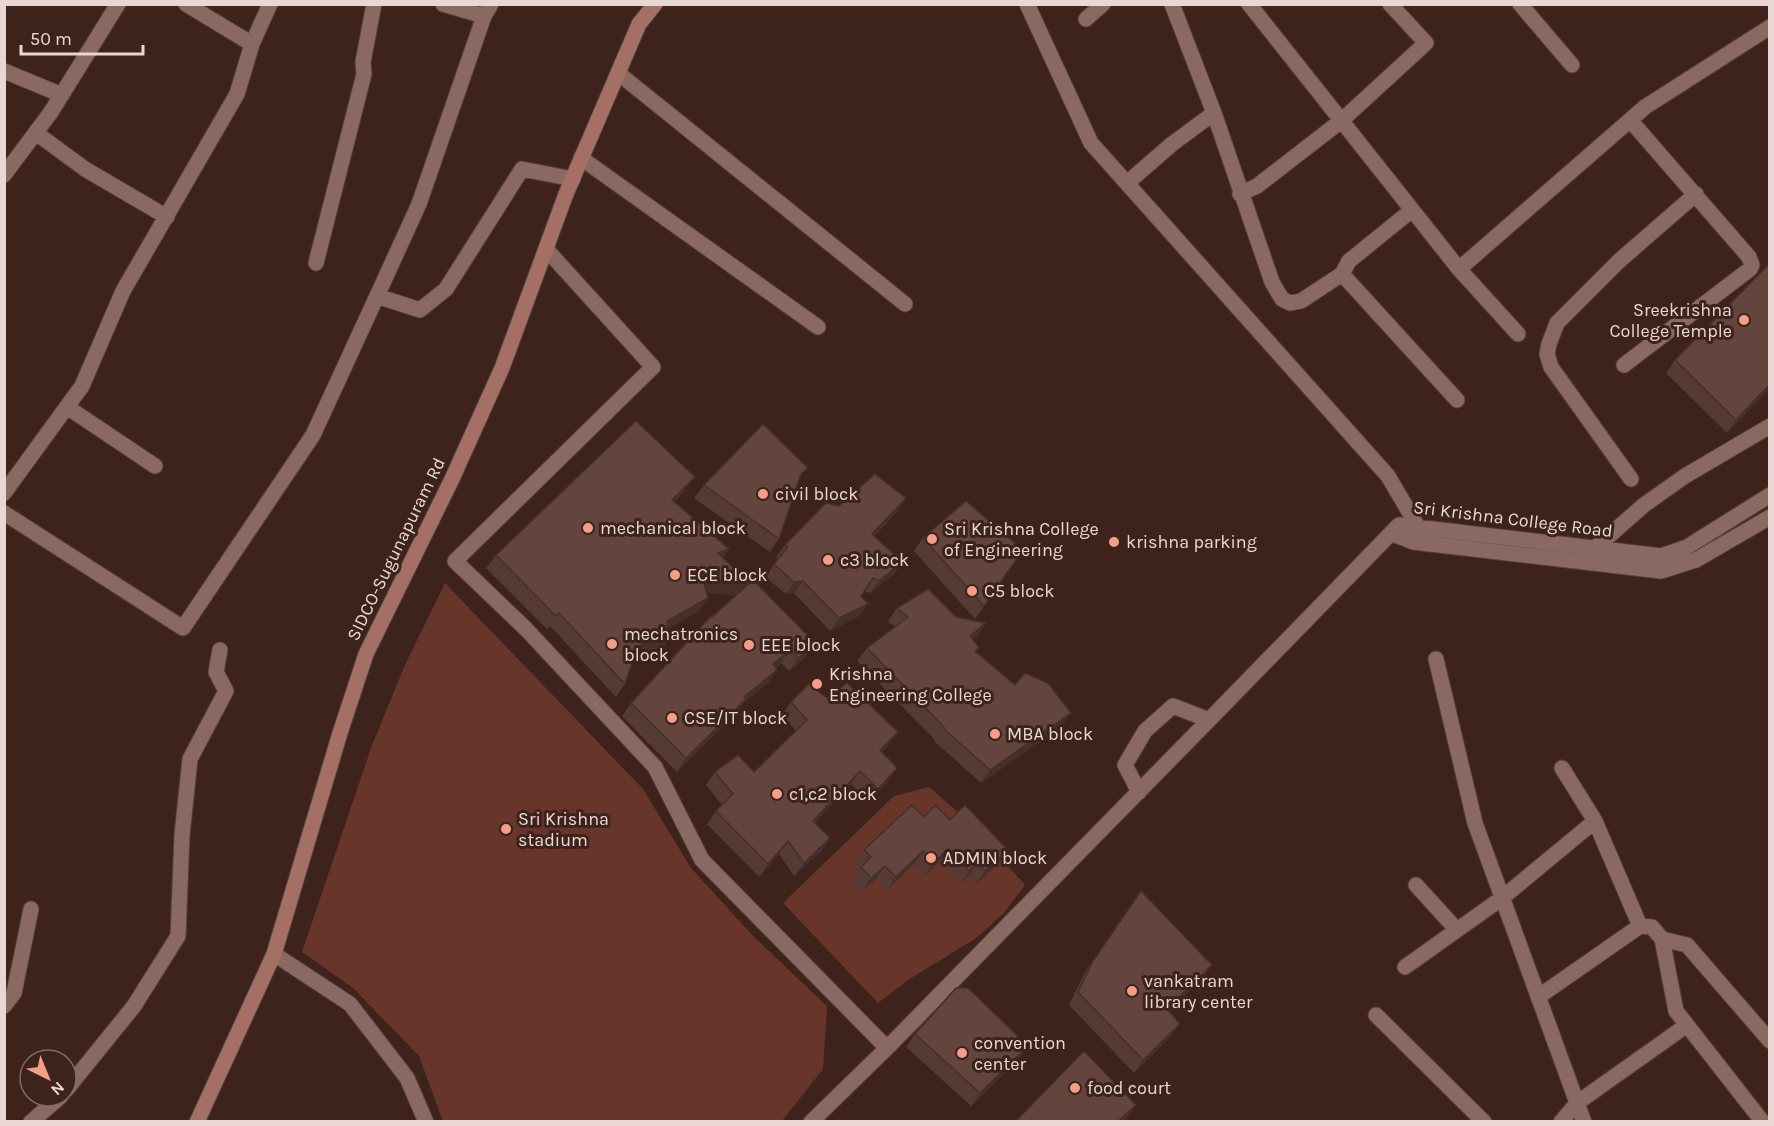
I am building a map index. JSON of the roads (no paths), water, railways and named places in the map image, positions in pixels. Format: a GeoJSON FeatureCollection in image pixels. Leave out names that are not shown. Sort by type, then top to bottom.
{"type":"FeatureCollection","features":[{"type":"Feature","properties":{"kind":"street"},"geometry":{"type":"LineString","coordinates":[[4,175],[62,95],[118,4]]}},
{"type":"Feature","properties":{"kind":"street"},"geometry":{"type":"LineString","coordinates":[[186,4],[252,44]]}},
{"type":"Feature","properties":{"kind":"street"},"geometry":{"type":"LineString","coordinates":[[4,493],[82,386],[123,291],[237,94],[252,44],[270,4]]}},
{"type":"Feature","properties":{"kind":"street"},"geometry":{"type":"LineString","coordinates":[[316,263],[364,74],[363,62],[374,4]]}},
{"type":"Feature","properties":{"kind":"street"},"geometry":{"type":"LineString","coordinates":[[4,513],[183,628],[313,435],[419,204],[488,10],[443,4]]}},
{"type":"Feature","properties":{"kind":"street","name":"SIDCO-Sugunapuram Rd"},"geometry":{"type":"LineString","coordinates":[[196,1122],[274,954],[366,654],[452,478],[502,368],[581,158],[639,24],[655,4]]}},
{"type":"Feature","properties":{"kind":"street"},"geometry":{"type":"LineString","coordinates":[[1027,4],[1091,143],[1388,476],[1428,544]]}},
{"type":"Feature","properties":{"kind":"street"},"geometry":{"type":"LineString","coordinates":[[1086,19],[1103,4]]}},
{"type":"Feature","properties":{"kind":"street"},"geometry":{"type":"LineString","coordinates":[[1172,4],[1214,113],[1272,282],[1282,299],[1290,303],[1301,301],[1342,274],[1349,261],[1412,210]]}},
{"type":"Feature","properties":{"kind":"street"},"geometry":{"type":"LineString","coordinates":[[1249,4],[1459,269],[1518,334]]}},
{"type":"Feature","properties":{"kind":"street"},"geometry":{"type":"LineString","coordinates":[[1240,194],[1257,186],[1341,121],[1426,43],[1390,4]]}},
{"type":"Feature","properties":{"kind":"street"},"geometry":{"type":"LineString","coordinates":[[1520,4],[1572,64]]}},
{"type":"Feature","properties":{"kind":"street"},"geometry":{"type":"LineString","coordinates":[[1459,269],[1645,107],[1770,27]]}},
{"type":"Feature","properties":{"kind":"street"},"geometry":{"type":"LineString","coordinates":[[4,71],[62,95]]}},
{"type":"Feature","properties":{"kind":"street"},"geometry":{"type":"LineString","coordinates":[[618,73],[905,304]]}},
{"type":"Feature","properties":{"kind":"street"},"geometry":{"type":"LineString","coordinates":[[1134,177],[1172,144],[1214,113]]}},
{"type":"Feature","properties":{"kind":"street"},"geometry":{"type":"LineString","coordinates":[[1624,365],[1750,269],[1752,265],[1749,256],[1630,120]]}},
{"type":"Feature","properties":{"kind":"street"},"geometry":{"type":"LineString","coordinates":[[36,133],[85,169],[167,217]]}},
{"type":"Feature","properties":{"kind":"street"},"geometry":{"type":"LineString","coordinates":[[581,158],[818,327]]}},
{"type":"Feature","properties":{"kind":"street"},"geometry":{"type":"LineString","coordinates":[[377,296],[420,310],[446,289],[522,169],[573,179]]}},
{"type":"Feature","properties":{"kind":"street"},"geometry":{"type":"LineString","coordinates":[[1631,479],[1551,367],[1547,354],[1549,344],[1557,323],[1618,261],[1696,194]]}},
{"type":"Feature","properties":{"kind":"street"},"geometry":{"type":"LineString","coordinates":[[546,249],[653,367],[455,561],[526,630],[655,767],[702,860],[887,1048]]}},
{"type":"Feature","properties":{"kind":"street"},"geometry":{"type":"LineString","coordinates":[[1342,274],[1457,400]]}},
{"type":"Feature","properties":{"kind":"street"},"geometry":{"type":"LineString","coordinates":[[67,407],[155,466]]}},
{"type":"Feature","properties":{"kind":"street"},"geometry":{"type":"LineString","coordinates":[[1595,548],[1644,505],[1685,476],[1770,426]]}},
{"type":"Feature","properties":{"kind":"street","name":"Sri Krishna College Road"},"geometry":{"type":"LineString","coordinates":[[811,1122],[887,1048],[1399,525],[1661,556],[1687,547],[1770,495]]}},
{"type":"Feature","properties":{"kind":"street"},"geometry":{"type":"LineString","coordinates":[[1391,533],[1413,542],[1661,571],[1696,560],[1770,517]]}},
{"type":"Feature","properties":{"kind":"street"},"geometry":{"type":"LineString","coordinates":[[78,1075],[134,1006],[178,936],[182,835],[190,759],[226,691],[216,672],[220,650]]}},
{"type":"Feature","properties":{"kind":"street"},"geometry":{"type":"LineString","coordinates":[[1436,659],[1475,823],[1584,1122]]}},
{"type":"Feature","properties":{"kind":"street"},"geometry":{"type":"LineString","coordinates":[[1139,792],[1125,765],[1145,731],[1173,706],[1209,720]]}},
{"type":"Feature","properties":{"kind":"street"},"geometry":{"type":"LineString","coordinates":[[1562,768],[1595,821],[1640,926]]}},
{"type":"Feature","properties":{"kind":"street"},"geometry":{"type":"LineString","coordinates":[[1405,967],[1502,898],[1595,821]]}},
{"type":"Feature","properties":{"kind":"street"},"geometry":{"type":"LineString","coordinates":[[1416,885],[1457,930]]}},
{"type":"Feature","properties":{"kind":"street"},"geometry":{"type":"LineString","coordinates":[[4,1006],[14,993],[31,909]]}},
{"type":"Feature","properties":{"kind":"street"},"geometry":{"type":"LineString","coordinates":[[1538,998],[1640,926],[1652,927],[1662,939],[1676,1011],[1762,1121],[1770,1114]]}},
{"type":"Feature","properties":{"kind":"street"},"geometry":{"type":"LineString","coordinates":[[1662,939],[1687,945],[1770,1041]]}},
{"type":"Feature","properties":{"kind":"street"},"geometry":{"type":"LineString","coordinates":[[274,954],[350,1004],[407,1078],[426,1122]]}},
{"type":"Feature","properties":{"kind":"street"},"geometry":{"type":"LineString","coordinates":[[1376,1015],[1484,1122]]}},
{"type":"Feature","properties":{"kind":"street"},"geometry":{"type":"LineString","coordinates":[[1561,1122],[1577,1103],[1687,1025]]}},
{"type":"Feature","properties":{"kind":"street"},"geometry":{"type":"LineString","coordinates":[[31,1122],[47,1108]]}},
{"type":"Feature","properties":{"kind":"place","name":"Sreekrishna College Temple"},"geometry":{"type":"Point","coordinates":[1744,320]}},
{"type":"Feature","properties":{"kind":"place","name":"civil block"},"geometry":{"type":"Point","coordinates":[763,494]}},
{"type":"Feature","properties":{"kind":"place","name":"mechanical block"},"geometry":{"type":"Point","coordinates":[588,528]}},
{"type":"Feature","properties":{"kind":"place","name":"Sri Krishna College of Engineering"},"geometry":{"type":"Point","coordinates":[932,539]}},
{"type":"Feature","properties":{"kind":"place","name":"krishna parking"},"geometry":{"type":"Point","coordinates":[1114,542]}},
{"type":"Feature","properties":{"kind":"place","name":"c3 block"},"geometry":{"type":"Point","coordinates":[828,560]}},
{"type":"Feature","properties":{"kind":"place","name":"ECE block"},"geometry":{"type":"Point","coordinates":[675,575]}},
{"type":"Feature","properties":{"kind":"place","name":"C5 block"},"geometry":{"type":"Point","coordinates":[972,591]}},
{"type":"Feature","properties":{"kind":"place","name":"mechatronics block"},"geometry":{"type":"Point","coordinates":[612,644]}},
{"type":"Feature","properties":{"kind":"place","name":"EEE block"},"geometry":{"type":"Point","coordinates":[749,645]}},
{"type":"Feature","properties":{"kind":"place","name":"Krishna Engineering College"},"geometry":{"type":"Point","coordinates":[817,684]}},
{"type":"Feature","properties":{"kind":"place","name":"CSE/IT block"},"geometry":{"type":"Point","coordinates":[672,718]}},
{"type":"Feature","properties":{"kind":"place","name":"MBA block"},"geometry":{"type":"Point","coordinates":[995,734]}},
{"type":"Feature","properties":{"kind":"place","name":"c1,c2 block"},"geometry":{"type":"Point","coordinates":[777,794]}},
{"type":"Feature","properties":{"kind":"place","name":"Sri Krishna stadium"},"geometry":{"type":"Point","coordinates":[506,829]}},
{"type":"Feature","properties":{"kind":"place","name":"ADMIN block"},"geometry":{"type":"Point","coordinates":[931,858]}},
{"type":"Feature","properties":{"kind":"place","name":"vankatram library center"},"geometry":{"type":"Point","coordinates":[1132,991]}},
{"type":"Feature","properties":{"kind":"place","name":"convention center"},"geometry":{"type":"Point","coordinates":[962,1053]}},
{"type":"Feature","properties":{"kind":"place","name":"food court"},"geometry":{"type":"Point","coordinates":[1075,1088]}}]}
